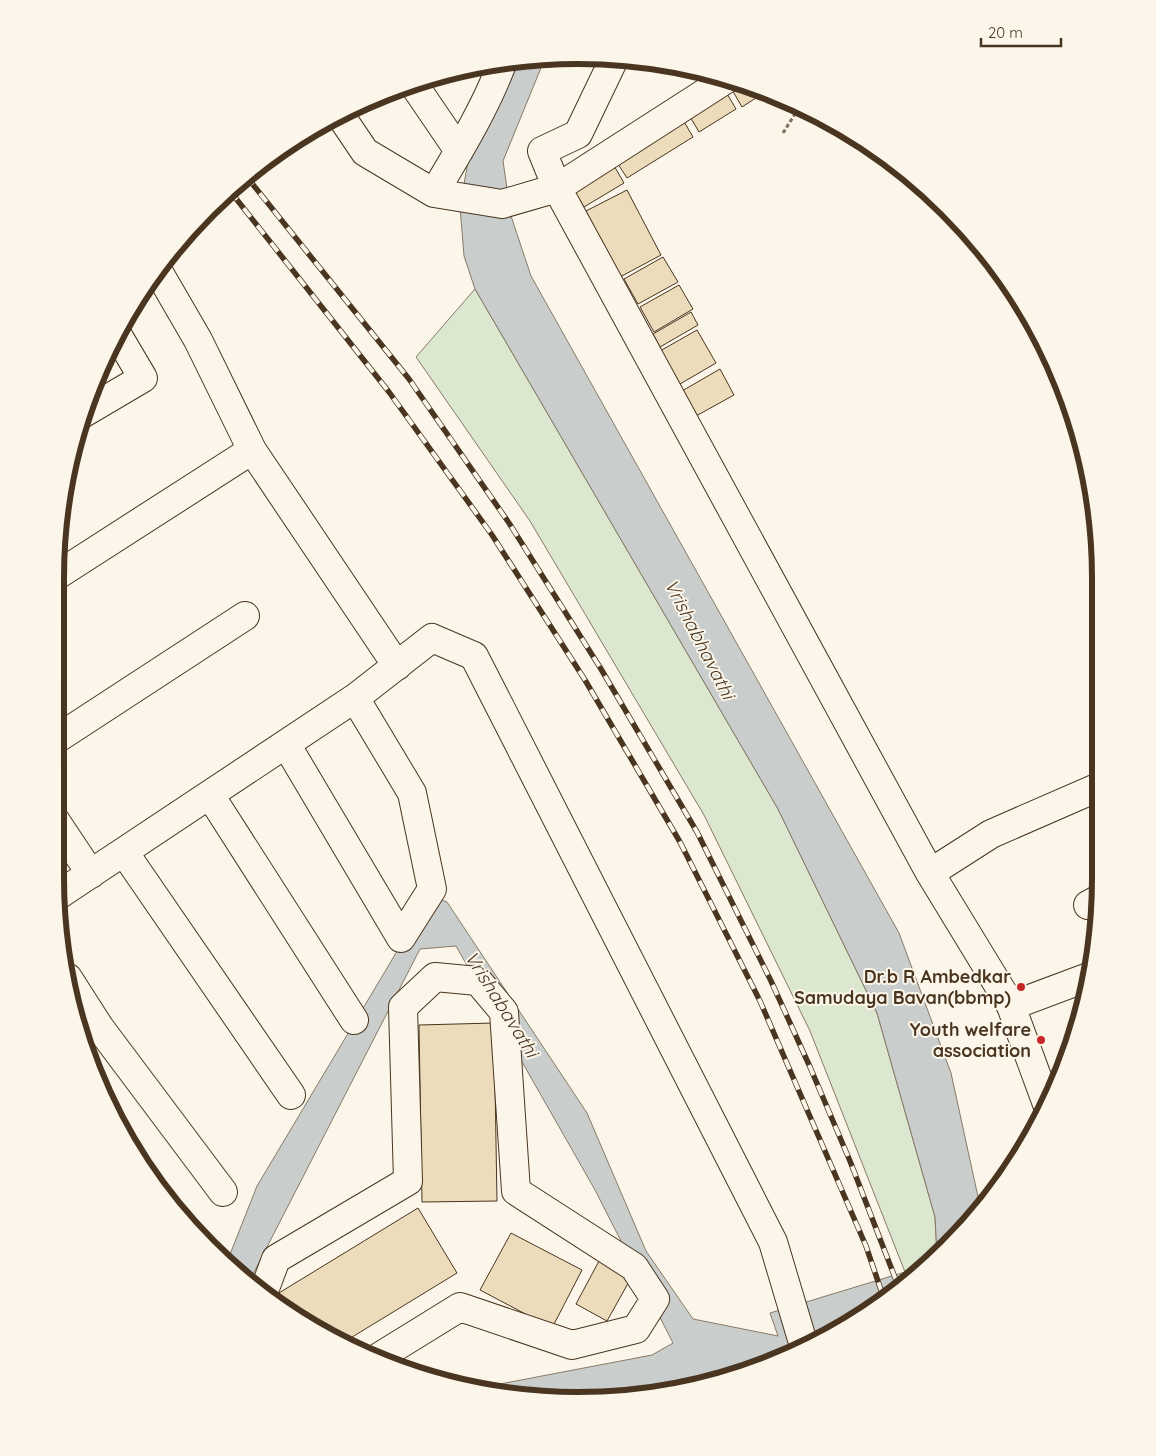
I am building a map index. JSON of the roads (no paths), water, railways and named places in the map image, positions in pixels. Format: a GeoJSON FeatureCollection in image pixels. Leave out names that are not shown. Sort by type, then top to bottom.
{"type":"FeatureCollection","features":[{"type":"Feature","properties":{"kind":"street"},"geometry":{"type":"LineString","coordinates":[[611,65],[578,134],[542,151],[557,188],[930,873],[1011,1006],[1044,1095]]}},
{"type":"Feature","properties":{"kind":"street"},"geometry":{"type":"LineString","coordinates":[[442,195],[459,151],[495,71]]}},
{"type":"Feature","properties":{"kind":"street"},"geometry":{"type":"LineString","coordinates":[[344,121],[365,152],[442,195],[502,204],[557,188],[719,84]]}},
{"type":"Feature","properties":{"kind":"street"},"geometry":{"type":"LineString","coordinates":[[417,90],[459,151]]}},
{"type":"Feature","properties":{"kind":"street"},"geometry":{"type":"LineString","coordinates":[[161,277],[198,340],[252,450],[397,666]]}},
{"type":"Feature","properties":{"kind":"street"},"geometry":{"type":"LineString","coordinates":[[94,405],[144,378],[122,342]]}},
{"type":"Feature","properties":{"kind":"street"},"geometry":{"type":"LineString","coordinates":[[64,571],[252,450]]}},
{"type":"Feature","properties":{"kind":"street"},"geometry":{"type":"LineString","coordinates":[[64,735],[245,616]]}},
{"type":"Feature","properties":{"kind":"street"},"geometry":{"type":"LineString","coordinates":[[64,891],[355,698],[432,638],[474,656],[773,1242],[802,1340]]}},
{"type":"Feature","properties":{"kind":"street"},"geometry":{"type":"LineString","coordinates":[[286,744],[401,938],[432,889],[412,792],[355,698]]}},
{"type":"Feature","properties":{"kind":"street"},"geometry":{"type":"LineString","coordinates":[[930,873],[992,834],[1092,790]]}},
{"type":"Feature","properties":{"kind":"street"},"geometry":{"type":"LineString","coordinates":[[210,795],[354,1020]]}},
{"type":"Feature","properties":{"kind":"street"},"geometry":{"type":"LineString","coordinates":[[64,834],[91,874]]}},
{"type":"Feature","properties":{"kind":"street"},"geometry":{"type":"LineString","coordinates":[[124,852],[291,1095]]}},
{"type":"Feature","properties":{"kind":"street"},"geometry":{"type":"LineString","coordinates":[[265,1286],[276,1259],[408,1181],[403,1007],[435,976],[478,981],[504,1012],[516,1191],[634,1267],[655,1299],[636,1329],[572,1345],[460,1307],[384,1354]]}},
{"type":"Feature","properties":{"kind":"street"},"geometry":{"type":"LineString","coordinates":[[1011,1006],[1082,979]]}},
{"type":"Feature","properties":{"kind":"street"},"geometry":{"type":"LineString","coordinates":[[77,992],[100,1028],[223,1192]]}},
{"type":"Feature","properties":{"kind":"water","name":"Vrishabhavathi"},"geometry":{"type":"Polygon","coordinates":[[[542,65],[503,161],[511,216],[531,276],[899,933],[951,1073],[979,1200],[937,1247],[935,1217],[877,1013],[778,809],[475,289],[464,256],[460,207],[470,150],[507,69],[542,65]]]}},
{"type":"Feature","properties":{"kind":"water","name":"Vrishabavathi"},"geometry":{"type":"Polygon","coordinates":[[[430,896],[447,902],[587,1113],[646,1251],[693,1319],[778,1336],[770,1313],[910,1270],[864,1306],[805,1339],[775,1353],[711,1375],[645,1388],[612,1391],[544,1391],[495,1385],[652,1355],[673,1343],[595,1190],[456,946],[420,949],[252,1276],[229,1256],[257,1186],[430,896]]]}},
{"type":"Feature","properties":{"kind":"railway"},"geometry":{"type":"LineString","coordinates":[[251,182],[409,379],[509,523],[601,669],[697,832],[771,981],[810,1067],[850,1161],[897,1282]]}},
{"type":"Feature","properties":{"kind":"railway"},"geometry":{"type":"LineString","coordinates":[[234,196],[389,392],[492,535],[585,680],[680,842],[760,1001],[866,1246],[882,1293]]}},
{"type":"Feature","properties":{"kind":"place","name":"Dr.b R Ambedkar Samudaya Bavan(bbmp)"},"geometry":{"type":"Point","coordinates":[1021,987]}},
{"type":"Feature","properties":{"kind":"place","name":"Youth welfare association"},"geometry":{"type":"Point","coordinates":[1041,1040]}}]}
